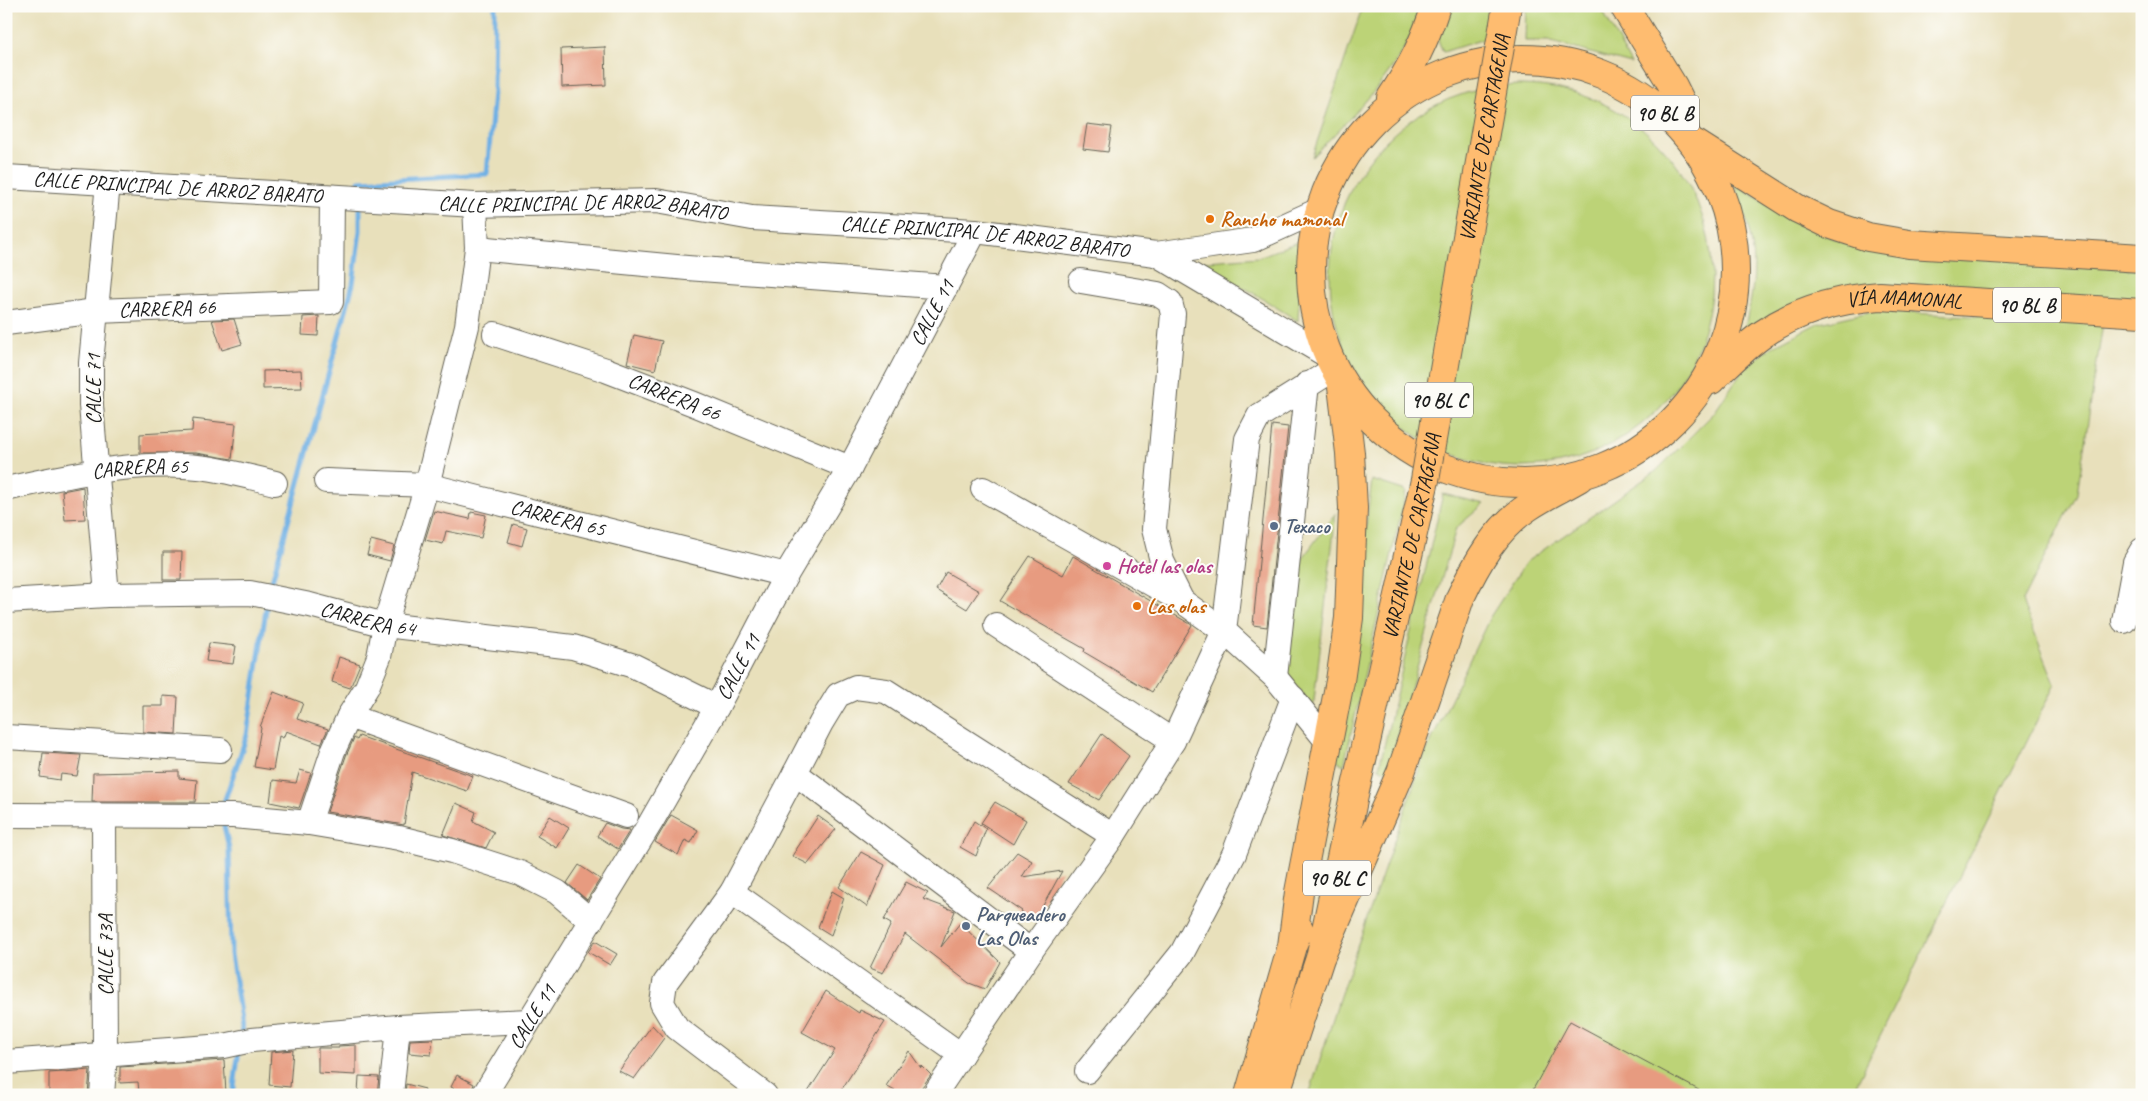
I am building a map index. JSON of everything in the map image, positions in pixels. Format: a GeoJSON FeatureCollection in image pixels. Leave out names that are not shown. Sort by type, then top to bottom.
{"type":"FeatureCollection","features":[{"type":"Feature","properties":{"kind":"main road"},"geometry":{"type":"LineString","coordinates":[[1382,111],[1413,65],[1427,34],[1436,6]]}},
{"type":"Feature","properties":{"kind":"main road","name":"VARIANTE DE CARTAGENA"},"geometry":{"type":"LineString","coordinates":[[1275,1095],[1320,958],[1354,795],[1425,480],[1508,6]]}},
{"type":"Feature","properties":{"kind":"main road"},"geometry":{"type":"LineString","coordinates":[[1624,6],[1681,102],[1689,137]]}},
{"type":"Feature","properties":{"kind":"main road","name":"90 BL B"},"geometry":{"type":"LineString","coordinates":[[1689,137],[1720,188],[1733,240],[1734,294],[1721,347],[1695,394],[1671,422],[1643,445],[1612,463],[1578,478],[1533,483],[1489,481],[1446,470],[1406,449],[1372,421],[1335,370],[1316,321],[1311,284],[1312,246],[1319,210],[1328,187],[1351,146],[1382,111],[1416,86],[1455,69],[1496,59],[1538,58],[1580,64],[1619,80],[1654,102],[1689,137],[1798,209],[1829,224],[1868,237],[1909,244],[2142,258]]}},
{"type":"Feature","properties":{"kind":"main road","name":"VÍA MAMONAL"},"geometry":{"type":"LineString","coordinates":[[1695,394],[1764,333],[1816,308],[1851,298],[1880,296],[2142,313]]}},
{"type":"Feature","properties":{"kind":"main road"},"geometry":{"type":"LineString","coordinates":[[1292,946],[1299,892],[1340,681],[1349,600],[1353,508],[1350,453],[1335,370]]}},
{"type":"Feature","properties":{"kind":"main road"},"geometry":{"type":"LineString","coordinates":[[1320,958],[1401,772],[1460,598],[1473,571],[1491,544],[1507,525],[1527,507],[1578,478]]}},
{"type":"Feature","properties":{"kind":"main road","name":"VARIANTE DE CARTAGENA"},"geometry":{"type":"LineString","coordinates":[[1249,1095],[1292,946],[1354,795]]}},
{"type":"Feature","properties":{"kind":"street","name":"CALLE PRINCIPAL DE ARROZ BARATO"},"geometry":{"type":"LineString","coordinates":[[6,177],[474,205],[656,201],[752,218],[975,231],[1156,254],[1253,240],[1319,210]]}},
{"type":"Feature","properties":{"kind":"street","name":"CALLE 71"},"geometry":{"type":"LineString","coordinates":[[107,595],[96,471],[91,380],[108,183]]}},
{"type":"Feature","properties":{"kind":"street","name":"CARRERA 66"},"geometry":{"type":"LineString","coordinates":[[6,323],[96,311],[331,302],[339,198]]}},
{"type":"Feature","properties":{"kind":"street"},"geometry":{"type":"LineString","coordinates":[[309,823],[333,751],[349,716],[366,687],[379,657],[385,625],[427,485],[467,326],[477,248],[474,205]]}},
{"type":"Feature","properties":{"kind":"street","name":"CALLE 11"},"geometry":{"type":"LineString","coordinates":[[484,1095],[591,921],[717,706],[786,575],[850,468],[975,231]]}},
{"type":"Feature","properties":{"kind":"street"},"geometry":{"type":"LineString","coordinates":[[477,248],[686,268],[946,287]]}},
{"type":"Feature","properties":{"kind":"street","name":"CALLE PRINCIPAL DE ARROZ BARATO"},"geometry":{"type":"LineString","coordinates":[[1156,254],[1335,370]]}},
{"type":"Feature","properties":{"kind":"street"},"geometry":{"type":"LineString","coordinates":[[1081,281],[1158,294],[1170,302],[1173,314],[1154,529],[1162,560],[1182,601]]}},
{"type":"Feature","properties":{"kind":"street","name":"CARRERA 66"},"geometry":{"type":"LineString","coordinates":[[495,334],[606,370],[850,468]]}},
{"type":"Feature","properties":{"kind":"street"},"geometry":{"type":"LineString","coordinates":[[934,1095],[1031,951],[1112,836],[1173,740],[1224,631],[1247,440],[1259,416],[1308,384],[1335,370]]}},
{"type":"Feature","properties":{"kind":"street"},"geometry":{"type":"LineString","coordinates":[[1275,676],[1308,384]]}},
{"type":"Feature","properties":{"kind":"street","name":"CARRERA 65"},"geometry":{"type":"LineString","coordinates":[[7,489],[96,471],[137,467],[185,466],[224,471],[275,483]]}},
{"type":"Feature","properties":{"kind":"street","name":"CARRERA 65"},"geometry":{"type":"LineString","coordinates":[[326,481],[427,485],[786,575]]}},
{"type":"Feature","properties":{"kind":"street"},"geometry":{"type":"LineString","coordinates":[[6,485],[7,489]]}},
{"type":"Feature","properties":{"kind":"street"},"geometry":{"type":"LineString","coordinates":[[983,489],[1182,601],[1224,631],[1275,676],[1327,741]]}},
{"type":"Feature","properties":{"kind":"street"},"geometry":{"type":"LineString","coordinates":[[2124,621],[2135,562],[2142,550]]}},
{"type":"Feature","properties":{"kind":"street","name":"CARRERA 64"},"geometry":{"type":"LineString","coordinates":[[6,601],[107,595],[250,593],[385,625],[573,647],[634,666],[717,706]]}},
{"type":"Feature","properties":{"kind":"street"},"geometry":{"type":"LineString","coordinates":[[996,625],[1173,740]]}},
{"type":"Feature","properties":{"kind":"street"},"geometry":{"type":"LineString","coordinates":[[765,1095],[678,1028],[662,1003],[665,984],[732,892],[821,723],[838,695],[856,687],[886,690],[1112,836]]}},
{"type":"Feature","properties":{"kind":"street"},"geometry":{"type":"LineString","coordinates":[[1087,1071],[1182,953],[1234,854],[1292,698]]}},
{"type":"Feature","properties":{"kind":"street"},"geometry":{"type":"LineString","coordinates":[[349,716],[626,816]]}},
{"type":"Feature","properties":{"kind":"street"},"geometry":{"type":"LineString","coordinates":[[6,737],[220,750]]}},
{"type":"Feature","properties":{"kind":"street"},"geometry":{"type":"LineString","coordinates":[[795,773],[1031,951]]}},
{"type":"Feature","properties":{"kind":"street"},"geometry":{"type":"LineString","coordinates":[[6,815],[233,816],[309,823],[452,851],[520,873],[557,892],[591,921]]}},
{"type":"Feature","properties":{"kind":"street","name":"CALLE 73A"},"geometry":{"type":"LineString","coordinates":[[102,1095],[105,1055],[104,816]]}},
{"type":"Feature","properties":{"kind":"street"},"geometry":{"type":"LineString","coordinates":[[732,892],[961,1055]]}},
{"type":"Feature","properties":{"kind":"street"},"geometry":{"type":"LineString","coordinates":[[6,1062],[224,1046],[252,1040],[398,1027],[529,1020]]}},
{"type":"Feature","properties":{"kind":"street"},"geometry":{"type":"LineString","coordinates":[[391,1095],[398,1027]]}},
{"type":"Feature","properties":{"kind":"green space"},"geometry":{"type":"Polygon","coordinates":[[[1363,6],[1422,6],[1414,28],[1391,69],[1345,124],[1312,157],[1363,6]]]}},
{"type":"Feature","properties":{"kind":"green space"},"geometry":{"type":"Polygon","coordinates":[[[1445,6],[1494,6],[1494,19],[1484,39],[1443,52],[1436,35],[1445,6]]]}},
{"type":"Feature","properties":{"kind":"green space"},"geometry":{"type":"Polygon","coordinates":[[[1526,6],[1600,6],[1631,64],[1548,41],[1525,41],[1526,6]]]}},
{"type":"Feature","properties":{"kind":"green space"},"geometry":{"type":"Polygon","coordinates":[[[1502,85],[1540,85],[1577,93],[1611,107],[1642,128],[1669,155],[1690,186],[1698,203],[1709,239],[1712,257],[1712,295],[1709,313],[1698,349],[1690,366],[1669,397],[1642,424],[1611,445],[1577,459],[1540,467],[1502,467],[1465,459],[1431,445],[1400,424],[1373,397],[1352,366],[1338,332],[1330,295],[1330,257],[1338,220],[1352,186],[1373,155],[1400,128],[1431,107],[1465,93],[1502,85]]]}},
{"type":"Feature","properties":{"kind":"green space"},"geometry":{"type":"Polygon","coordinates":[[[1735,184],[1810,228],[1859,248],[2142,270],[2142,302],[1861,288],[1744,331],[1752,291],[1754,256],[1748,225],[1735,184]]]}},
{"type":"Feature","properties":{"kind":"green space"},"geometry":{"type":"Polygon","coordinates":[[[1302,240],[1298,321],[1252,292],[1195,262],[1259,257],[1302,240]]]}},
{"type":"Feature","properties":{"kind":"green space"},"geometry":{"type":"Polygon","coordinates":[[[1873,311],[2103,323],[2077,494],[2022,601],[2055,684],[1851,1095],[1309,1095],[1340,996],[1423,758],[1490,617],[1526,562],[1656,471],[1714,413],[1742,371],[1770,348],[1816,324],[1873,311]]]}},
{"type":"Feature","properties":{"kind":"green space"},"geometry":{"type":"Polygon","coordinates":[[[1372,480],[1406,491],[1344,765],[1335,760],[1372,480]]]}},
{"type":"Feature","properties":{"kind":"green space"},"geometry":{"type":"Polygon","coordinates":[[[1443,494],[1484,504],[1456,528],[1388,771],[1379,768],[1443,494]]]}},
{"type":"Feature","properties":{"kind":"green space"},"geometry":{"type":"Polygon","coordinates":[[[1336,513],[1313,709],[1284,669],[1302,559],[1336,513]]]}},
{"type":"Feature","properties":{"kind":"building"},"geometry":{"type":"Polygon","coordinates":[[[605,47],[606,85],[562,87],[561,49],[605,47]]]}},
{"type":"Feature","properties":{"kind":"building"},"geometry":{"type":"Polygon","coordinates":[[[1087,124],[1112,127],[1108,152],[1083,149],[1087,124]]]}},
{"type":"Feature","properties":{"kind":"building"},"geometry":{"type":"Polygon","coordinates":[[[319,316],[318,336],[302,335],[303,317],[319,316]]]}},
{"type":"Feature","properties":{"kind":"building"},"geometry":{"type":"Polygon","coordinates":[[[234,319],[242,344],[222,350],[212,320],[234,319]]]}},
{"type":"Feature","properties":{"kind":"building"},"geometry":{"type":"Polygon","coordinates":[[[634,335],[662,341],[655,370],[627,363],[634,335]]]}},
{"type":"Feature","properties":{"kind":"building"},"geometry":{"type":"Polygon","coordinates":[[[301,370],[302,388],[263,389],[263,371],[301,370]]]}},
{"type":"Feature","properties":{"kind":"building"},"geometry":{"type":"Polygon","coordinates":[[[193,419],[236,424],[232,459],[196,453],[140,453],[140,434],[192,431],[193,419]]]}},
{"type":"Feature","properties":{"kind":"building","name":"Texaco"},"geometry":{"type":"Polygon","coordinates":[[[1272,425],[1288,427],[1267,627],[1253,625],[1272,425]]]}},
{"type":"Feature","properties":{"kind":"building"},"geometry":{"type":"Polygon","coordinates":[[[83,487],[85,519],[65,520],[62,491],[83,487]]]}},
{"type":"Feature","properties":{"kind":"building"},"geometry":{"type":"Polygon","coordinates":[[[434,511],[470,519],[471,512],[486,515],[481,538],[446,531],[443,544],[425,540],[434,511]]]}},
{"type":"Feature","properties":{"kind":"building"},"geometry":{"type":"Polygon","coordinates":[[[513,524],[527,528],[522,546],[508,542],[513,524]]]}},
{"type":"Feature","properties":{"kind":"building"},"geometry":{"type":"Polygon","coordinates":[[[371,540],[394,546],[390,561],[367,555],[371,540]]]}},
{"type":"Feature","properties":{"kind":"building"},"geometry":{"type":"Polygon","coordinates":[[[163,552],[182,552],[181,580],[163,580],[163,552]]]}},
{"type":"Feature","properties":{"kind":"building"},"geometry":{"type":"Polygon","coordinates":[[[1030,556],[1063,575],[1073,556],[1192,625],[1152,692],[1084,652],[1085,649],[1000,601],[1030,556]]]}},
{"type":"Feature","properties":{"kind":"building"},"geometry":{"type":"Polygon","coordinates":[[[946,572],[979,591],[967,609],[936,590],[946,572]]]}},
{"type":"Feature","properties":{"kind":"building"},"geometry":{"type":"Polygon","coordinates":[[[209,643],[236,646],[233,664],[206,661],[209,643]]]}},
{"type":"Feature","properties":{"kind":"building"},"geometry":{"type":"Polygon","coordinates":[[[339,657],[360,664],[350,688],[332,682],[339,657]]]}},
{"type":"Feature","properties":{"kind":"building"},"geometry":{"type":"Polygon","coordinates":[[[274,692],[303,703],[297,719],[328,729],[321,744],[286,731],[283,738],[279,736],[273,770],[254,767],[260,727],[274,692]]]}},
{"type":"Feature","properties":{"kind":"building"},"geometry":{"type":"Polygon","coordinates":[[[163,696],[178,697],[176,734],[143,732],[143,706],[163,706],[163,696]]]}},
{"type":"Feature","properties":{"kind":"building"},"geometry":{"type":"Polygon","coordinates":[[[1102,734],[1129,756],[1099,800],[1069,784],[1102,734]]]}},
{"type":"Feature","properties":{"kind":"building"},"geometry":{"type":"Polygon","coordinates":[[[359,736],[473,776],[467,791],[412,772],[404,825],[327,812],[346,756],[354,738],[357,740],[359,736]]]}},
{"type":"Feature","properties":{"kind":"building"},"geometry":{"type":"Polygon","coordinates":[[[43,753],[81,755],[77,776],[61,774],[60,780],[40,777],[43,753]]]}},
{"type":"Feature","properties":{"kind":"building"},"geometry":{"type":"Polygon","coordinates":[[[300,770],[311,773],[299,808],[270,802],[273,780],[296,783],[300,770]]]}},
{"type":"Feature","properties":{"kind":"building"},"geometry":{"type":"Polygon","coordinates":[[[179,771],[179,778],[197,780],[195,802],[92,802],[93,773],[179,771]]]}},
{"type":"Feature","properties":{"kind":"building"},"geometry":{"type":"Polygon","coordinates":[[[995,802],[1026,820],[1013,844],[981,823],[995,802]]]}},
{"type":"Feature","properties":{"kind":"building"},"geometry":{"type":"Polygon","coordinates":[[[456,803],[476,812],[473,821],[494,832],[486,848],[443,835],[456,803]]]}},
{"type":"Feature","properties":{"kind":"building"},"geometry":{"type":"Polygon","coordinates":[[[671,815],[698,830],[691,843],[685,840],[678,855],[655,842],[671,815]]]}},
{"type":"Feature","properties":{"kind":"building"},"geometry":{"type":"Polygon","coordinates":[[[550,816],[569,828],[557,848],[537,836],[550,816]]]}},
{"type":"Feature","properties":{"kind":"building"},"geometry":{"type":"Polygon","coordinates":[[[818,816],[836,829],[808,864],[792,856],[818,816]]]}},
{"type":"Feature","properties":{"kind":"building"},"geometry":{"type":"Polygon","coordinates":[[[974,821],[986,829],[976,856],[960,847],[974,821]]]}},
{"type":"Feature","properties":{"kind":"building"},"geometry":{"type":"Polygon","coordinates":[[[605,823],[630,830],[618,849],[597,836],[605,823]]]}},
{"type":"Feature","properties":{"kind":"building"},"geometry":{"type":"Polygon","coordinates":[[[861,852],[885,865],[867,907],[839,887],[861,852]]]}},
{"type":"Feature","properties":{"kind":"building"},"geometry":{"type":"Polygon","coordinates":[[[1017,852],[1032,861],[1022,877],[1062,871],[1035,920],[1021,913],[1022,911],[988,888],[1017,852]]]}},
{"type":"Feature","properties":{"kind":"building"},"geometry":{"type":"Polygon","coordinates":[[[579,865],[600,879],[587,900],[567,883],[579,865]]]}},
{"type":"Feature","properties":{"kind":"building"},"geometry":{"type":"Polygon","coordinates":[[[906,882],[928,893],[923,899],[955,911],[941,947],[960,923],[1000,962],[985,989],[969,983],[905,934],[883,973],[870,968],[891,924],[884,920],[906,882]]]}},
{"type":"Feature","properties":{"kind":"building"},"geometry":{"type":"Polygon","coordinates":[[[832,891],[844,898],[831,935],[818,927],[832,891]]]}},
{"type":"Feature","properties":{"kind":"building"},"geometry":{"type":"Polygon","coordinates":[[[595,941],[617,954],[610,965],[588,952],[595,941]]]}},
{"type":"Feature","properties":{"kind":"building"},"geometry":{"type":"Polygon","coordinates":[[[826,991],[859,1013],[860,1010],[885,1022],[838,1095],[806,1095],[835,1050],[802,1032],[826,991]]]}},
{"type":"Feature","properties":{"kind":"building"},"geometry":{"type":"Polygon","coordinates":[[[1570,1021],[1708,1095],[1530,1095],[1570,1021]]]}},
{"type":"Feature","properties":{"kind":"building"},"geometry":{"type":"Polygon","coordinates":[[[652,1025],[664,1038],[634,1079],[619,1071],[652,1025]]]}},
{"type":"Feature","properties":{"kind":"building"},"geometry":{"type":"Polygon","coordinates":[[[433,1039],[431,1055],[409,1053],[410,1040],[433,1039]]]}},
{"type":"Feature","properties":{"kind":"building"},"geometry":{"type":"Polygon","coordinates":[[[356,1045],[356,1075],[318,1073],[318,1048],[339,1048],[339,1046],[356,1045]]]}},
{"type":"Feature","properties":{"kind":"building"},"geometry":{"type":"Polygon","coordinates":[[[293,1050],[290,1087],[269,1085],[271,1052],[293,1050]]]}},
{"type":"Feature","properties":{"kind":"building"},"geometry":{"type":"Polygon","coordinates":[[[909,1051],[921,1068],[922,1066],[931,1075],[916,1095],[902,1095],[886,1086],[909,1051]]]}},
{"type":"Feature","properties":{"kind":"building"},"geometry":{"type":"Polygon","coordinates":[[[224,1060],[226,1093],[165,1095],[165,1091],[139,1092],[138,1082],[120,1083],[120,1067],[224,1060]]]}},
{"type":"Feature","properties":{"kind":"building"},"geometry":{"type":"Polygon","coordinates":[[[90,1070],[88,1095],[49,1095],[49,1073],[90,1070]]]}},
{"type":"Feature","properties":{"kind":"building"},"geometry":{"type":"Polygon","coordinates":[[[457,1075],[474,1084],[470,1095],[465,1095],[451,1087],[457,1075]]]}},
{"type":"Feature","properties":{"kind":"building"},"geometry":{"type":"Polygon","coordinates":[[[359,1076],[379,1077],[377,1094],[358,1093],[359,1076]]]}},
{"type":"Feature","properties":{"kind":"building"},"geometry":{"type":"Polygon","coordinates":[[[406,1084],[425,1089],[424,1095],[405,1095],[406,1084]]]}},
{"type":"Feature","properties":{"kind":"waterway"},"geometry":{"type":"LineString","coordinates":[[359,191],[359,181],[487,174],[494,92],[495,6]]}},
{"type":"Feature","properties":{"kind":"waterway"},"geometry":{"type":"LineString","coordinates":[[269,592],[353,284],[360,231],[360,205]]}},
{"type":"Feature","properties":{"kind":"waterway"},"geometry":{"type":"LineString","coordinates":[[221,811],[247,735],[267,603]]}},
{"type":"Feature","properties":{"kind":"waterway"},"geometry":{"type":"LineString","coordinates":[[223,821],[229,848],[231,954],[242,1027],[241,1036]]}},
{"type":"Feature","properties":{"kind":"waterway"},"geometry":{"type":"LineString","coordinates":[[233,1095],[239,1049]]}},
{"type":"Feature","properties":{"kind":"place","name":"Rancho mamonal"},"geometry":{"type":"Point","coordinates":[1210,219]}},
{"type":"Feature","properties":{"kind":"place","name":"Texaco"},"geometry":{"type":"Point","coordinates":[1274,526]}},
{"type":"Feature","properties":{"kind":"place","name":"Hotel las olas"},"geometry":{"type":"Point","coordinates":[1107,566]}},
{"type":"Feature","properties":{"kind":"place","name":"Las olas"},"geometry":{"type":"Point","coordinates":[1137,606]}},
{"type":"Feature","properties":{"kind":"place","name":"Parqueadero Las Olas"},"geometry":{"type":"Point","coordinates":[966,926]}}]}
